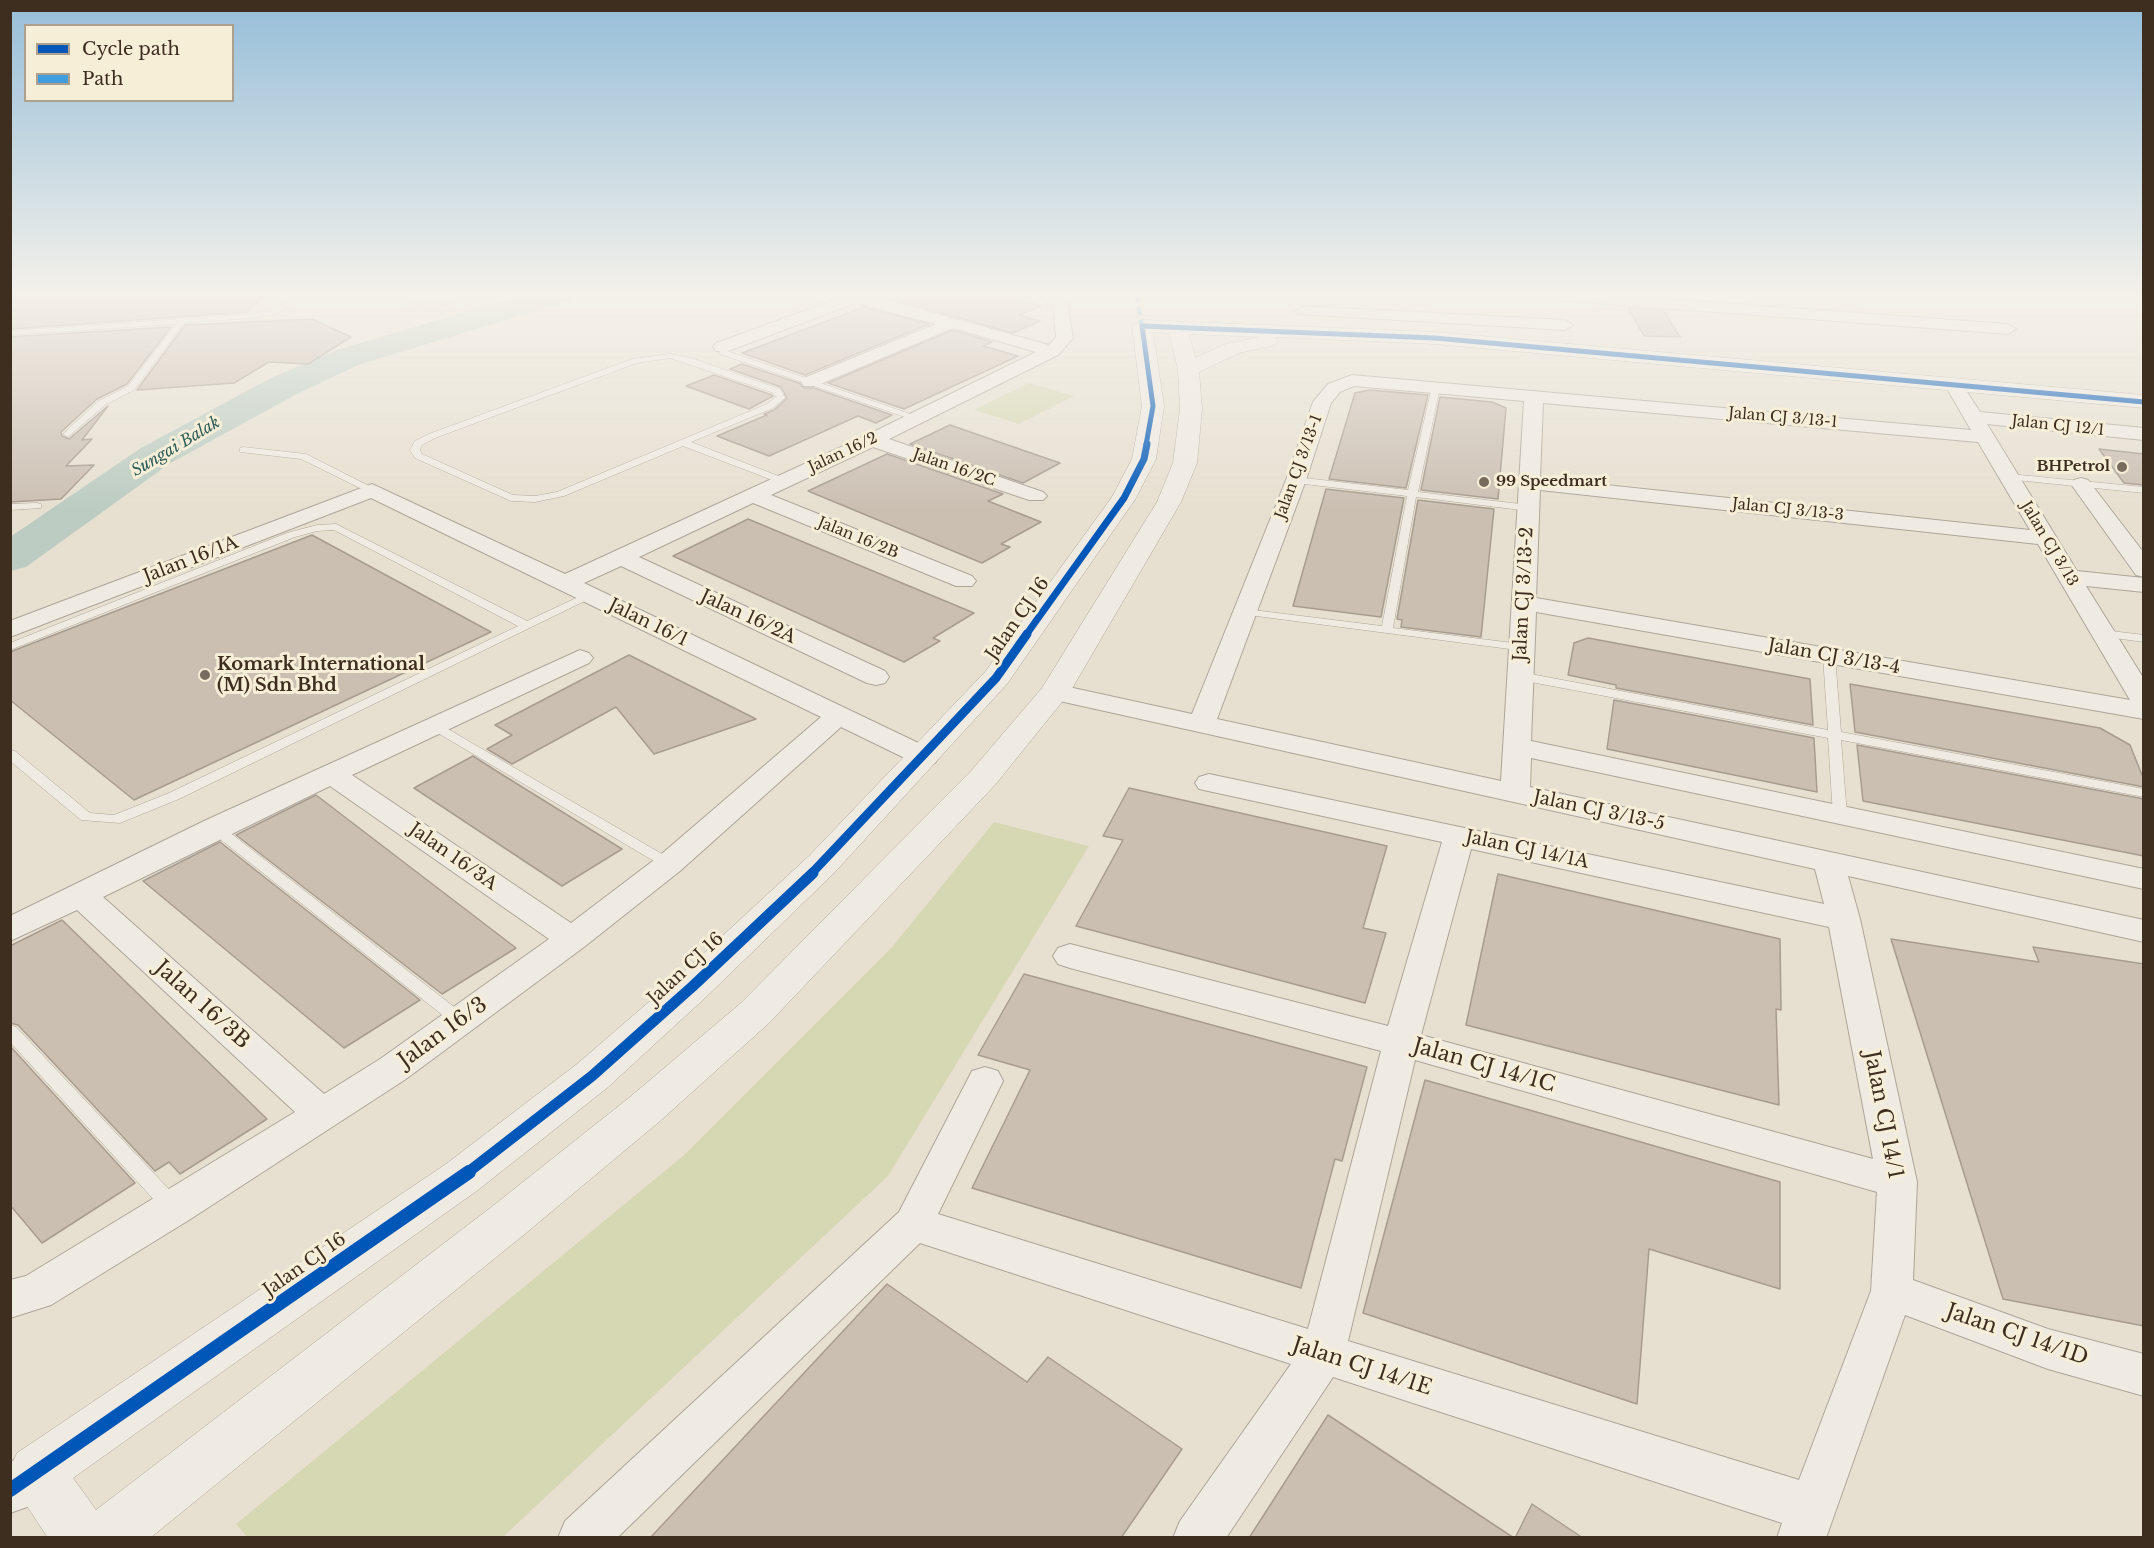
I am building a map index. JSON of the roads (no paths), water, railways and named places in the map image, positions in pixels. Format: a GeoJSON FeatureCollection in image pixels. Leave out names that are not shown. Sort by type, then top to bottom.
{"type":"FeatureCollection","features":[{"type":"Feature","properties":{"kind":"street"},"geometry":{"type":"LineString","coordinates":[[810,382],[850,365]]}},
{"type":"Feature","properties":{"kind":"street","name":"Jalan 16/2"},"geometry":{"type":"LineString","coordinates":[[566,584],[872,440],[1023,365]]}},
{"type":"Feature","properties":{"kind":"street","name":"Jalan CJ 16"},"geometry":{"type":"LineString","coordinates":[[23,1481],[462,1176],[592,1076],[693,986],[822,864],[925,757],[996,678],[1124,498],[1144,459],[1161,365]]}},
{"type":"Feature","properties":{"kind":"street"},"geometry":{"type":"LineString","coordinates":[[105,1538],[510,1219],[645,1109],[755,1013],[975,787],[1055,692],[1169,502],[1186,452],[1191,409],[1175,365]]}},
{"type":"Feature","properties":{"kind":"street"},"geometry":{"type":"LineString","coordinates":[[1682,365],[1957,391],[2144,414]]}},
{"type":"Feature","properties":{"kind":"street","name":"Jalan CJ 3/13-1"},"geometry":{"type":"LineString","coordinates":[[1202,724],[1296,480],[1322,402],[1334,388],[1352,380],[1984,437]]}},
{"type":"Feature","properties":{"kind":"street"},"geometry":{"type":"LineString","coordinates":[[1957,391],[2144,402]]}},
{"type":"Feature","properties":{"kind":"street","name":"Jalan CJ 3/13"},"geometry":{"type":"LineString","coordinates":[[1957,391],[2144,702]]}},
{"type":"Feature","properties":{"kind":"street","name":"Jalan CJ 3/13-2"},"geometry":{"type":"LineString","coordinates":[[1515,793],[1534,396]]}},
{"type":"Feature","properties":{"kind":"street","name":"Jalan CJ 12/1"},"geometry":{"type":"LineString","coordinates":[[1973,417],[2144,434]]}},
{"type":"Feature","properties":{"kind":"street","name":"Jalan 16/2C"},"geometry":{"type":"LineString","coordinates":[[872,440],[1036,496]]}},
{"type":"Feature","properties":{"kind":"street","name":"Jalan CJ 3/13-3"},"geometry":{"type":"LineString","coordinates":[[1530,483],[2045,538]]}},
{"type":"Feature","properties":{"kind":"street"},"geometry":{"type":"LineString","coordinates":[[2080,484],[2144,570]]}},
{"type":"Feature","properties":{"kind":"street","name":"Jalan 16/1"},"geometry":{"type":"LineString","coordinates":[[372,490],[925,757]]}},
{"type":"Feature","properties":{"kind":"street","name":"Jalan 16/1A"},"geometry":{"type":"LineString","coordinates":[[10,630],[372,490]]}},
{"type":"Feature","properties":{"kind":"street","name":"Jalan 16/2B"},"geometry":{"type":"LineString","coordinates":[[752,495],[964,581]]}},
{"type":"Feature","properties":{"kind":"street","name":"Jalan 16/2A"},"geometry":{"type":"LineString","coordinates":[[620,557],[876,676]]}},
{"type":"Feature","properties":{"kind":"street"},"geometry":{"type":"LineString","coordinates":[[2068,577],[2144,585]]}},
{"type":"Feature","properties":{"kind":"street","name":"Jalan CJ 3/13-4"},"geometry":{"type":"LineString","coordinates":[[1524,603],[2144,711]]}},
{"type":"Feature","properties":{"kind":"street"},"geometry":{"type":"LineString","coordinates":[[10,930],[215,828],[580,658]]}},
{"type":"Feature","properties":{"kind":"street","name":"Jalan CJ 3/13-5"},"geometry":{"type":"LineString","coordinates":[[1055,692],[2144,931]]}},
{"type":"Feature","properties":{"kind":"street","name":"Jalan 16/3"},"geometry":{"type":"LineString","coordinates":[[10,1299],[36,1292],[175,1208],[322,1116],[461,1021],[669,864],[839,716]]}},
{"type":"Feature","properties":{"kind":"street"},"geometry":{"type":"LineString","coordinates":[[1518,747],[2144,879]]}},
{"type":"Feature","properties":{"kind":"street","name":"Jalan 16/3A"},"geometry":{"type":"LineString","coordinates":[[333,775],[572,939]]}},
{"type":"Feature","properties":{"kind":"street","name":"Jalan CJ 14/1A"},"geometry":{"type":"LineString","coordinates":[[1209,783],[1844,919]]}},
{"type":"Feature","properties":{"kind":"street"},"geometry":{"type":"LineString","coordinates":[[1197,1538],[1323,1355],[1401,1043],[1458,836]]}},
{"type":"Feature","properties":{"kind":"street","name":"Jalan CJ 14/1"},"geometry":{"type":"LineString","coordinates":[[1806,1523],[1892,1291],[1897,1182],[1844,919],[1828,861]]}},
{"type":"Feature","properties":{"kind":"street","name":"Jalan 16/3B"},"geometry":{"type":"LineString","coordinates":[[81,895],[322,1116]]}},
{"type":"Feature","properties":{"kind":"street","name":"Jalan CJ 14/1C"},"geometry":{"type":"LineString","coordinates":[[1070,956],[1401,1043],[1897,1182]]}},
{"type":"Feature","properties":{"kind":"street"},"geometry":{"type":"LineString","coordinates":[[582,1538],[913,1224],[985,1081]]}},
{"type":"Feature","properties":{"kind":"street","name":"Jalan CJ 14/1E"},"geometry":{"type":"LineString","coordinates":[[913,1224],[1323,1355],[1806,1523]]}},
{"type":"Feature","properties":{"kind":"street","name":"Jalan CJ 14/1D"},"geometry":{"type":"LineString","coordinates":[[1892,1291],[2048,1349],[2144,1375]]}},
{"type":"Feature","properties":{"kind":"street"},"geometry":{"type":"LineString","coordinates":[[23,1481],[82,1538]]}},
{"type":"Feature","properties":{"kind":"lane"},"geometry":{"type":"LineString","coordinates":[[68,434],[102,403],[131,388],[148,365]]}},
{"type":"Feature","properties":{"kind":"lane"},"geometry":{"type":"LineString","coordinates":[[623,365],[432,436],[418,443],[415,450],[418,456],[501,494],[511,498],[535,499],[560,494],[770,406],[781,398],[777,391],[703,365]]}},
{"type":"Feature","properties":{"kind":"lane"},"geometry":{"type":"LineString","coordinates":[[761,365],[917,418]]}},
{"type":"Feature","properties":{"kind":"lane"},"geometry":{"type":"LineString","coordinates":[[1387,631],[1412,494],[1436,387]]}},
{"type":"Feature","properties":{"kind":"lane"},"geometry":{"type":"LineString","coordinates":[[682,442],[783,481]]}},
{"type":"Feature","properties":{"kind":"lane"},"geometry":{"type":"LineString","coordinates":[[243,450],[303,456],[372,490]]}},
{"type":"Feature","properties":{"kind":"lane"},"geometry":{"type":"LineString","coordinates":[[2009,477],[2144,490]]}},
{"type":"Feature","properties":{"kind":"lane"},"geometry":{"type":"LineString","coordinates":[[1296,480],[1529,508]]}},
{"type":"Feature","properties":{"kind":"lane"},"geometry":{"type":"LineString","coordinates":[[10,507],[37,506]]}},
{"type":"Feature","properties":{"kind":"lane"},"geometry":{"type":"LineString","coordinates":[[10,647],[291,535],[317,528],[336,527],[528,626]]}},
{"type":"Feature","properties":{"kind":"lane"},"geometry":{"type":"LineString","coordinates":[[10,754],[86,817],[115,820],[174,796],[591,596]]}},
{"type":"Feature","properties":{"kind":"lane"},"geometry":{"type":"LineString","coordinates":[[1245,612],[1521,648]]}},
{"type":"Feature","properties":{"kind":"lane"},"geometry":{"type":"LineString","coordinates":[[2103,634],[2144,639]]}},
{"type":"Feature","properties":{"kind":"lane"},"geometry":{"type":"LineString","coordinates":[[1829,656],[1840,815]]}},
{"type":"Feature","properties":{"kind":"lane"},"geometry":{"type":"LineString","coordinates":[[1520,676],[2144,794]]}},
{"type":"Feature","properties":{"kind":"lane"},"geometry":{"type":"LineString","coordinates":[[436,726],[669,864]]}},
{"type":"Feature","properties":{"kind":"lane"},"geometry":{"type":"LineString","coordinates":[[215,828],[461,1021]]}},
{"type":"Feature","properties":{"kind":"lane"},"geometry":{"type":"LineString","coordinates":[[10,1031],[175,1208]]}},
{"type":"Feature","properties":{"kind":"waterway","name":"Sungai Balak"},"geometry":{"type":"LineString","coordinates":[[10,558],[155,456],[282,387],[330,365]]}},
{"type":"Feature","properties":{"kind":"place","name":"BHPetrol"},"geometry":{"type":"Point","coordinates":[2122,467]}},
{"type":"Feature","properties":{"kind":"place","name":"99 Speedmart"},"geometry":{"type":"Point","coordinates":[1484,482]}},
{"type":"Feature","properties":{"kind":"place","name":"Komark International (M) Sdn Bhd"},"geometry":{"type":"Point","coordinates":[205,675]}}]}
